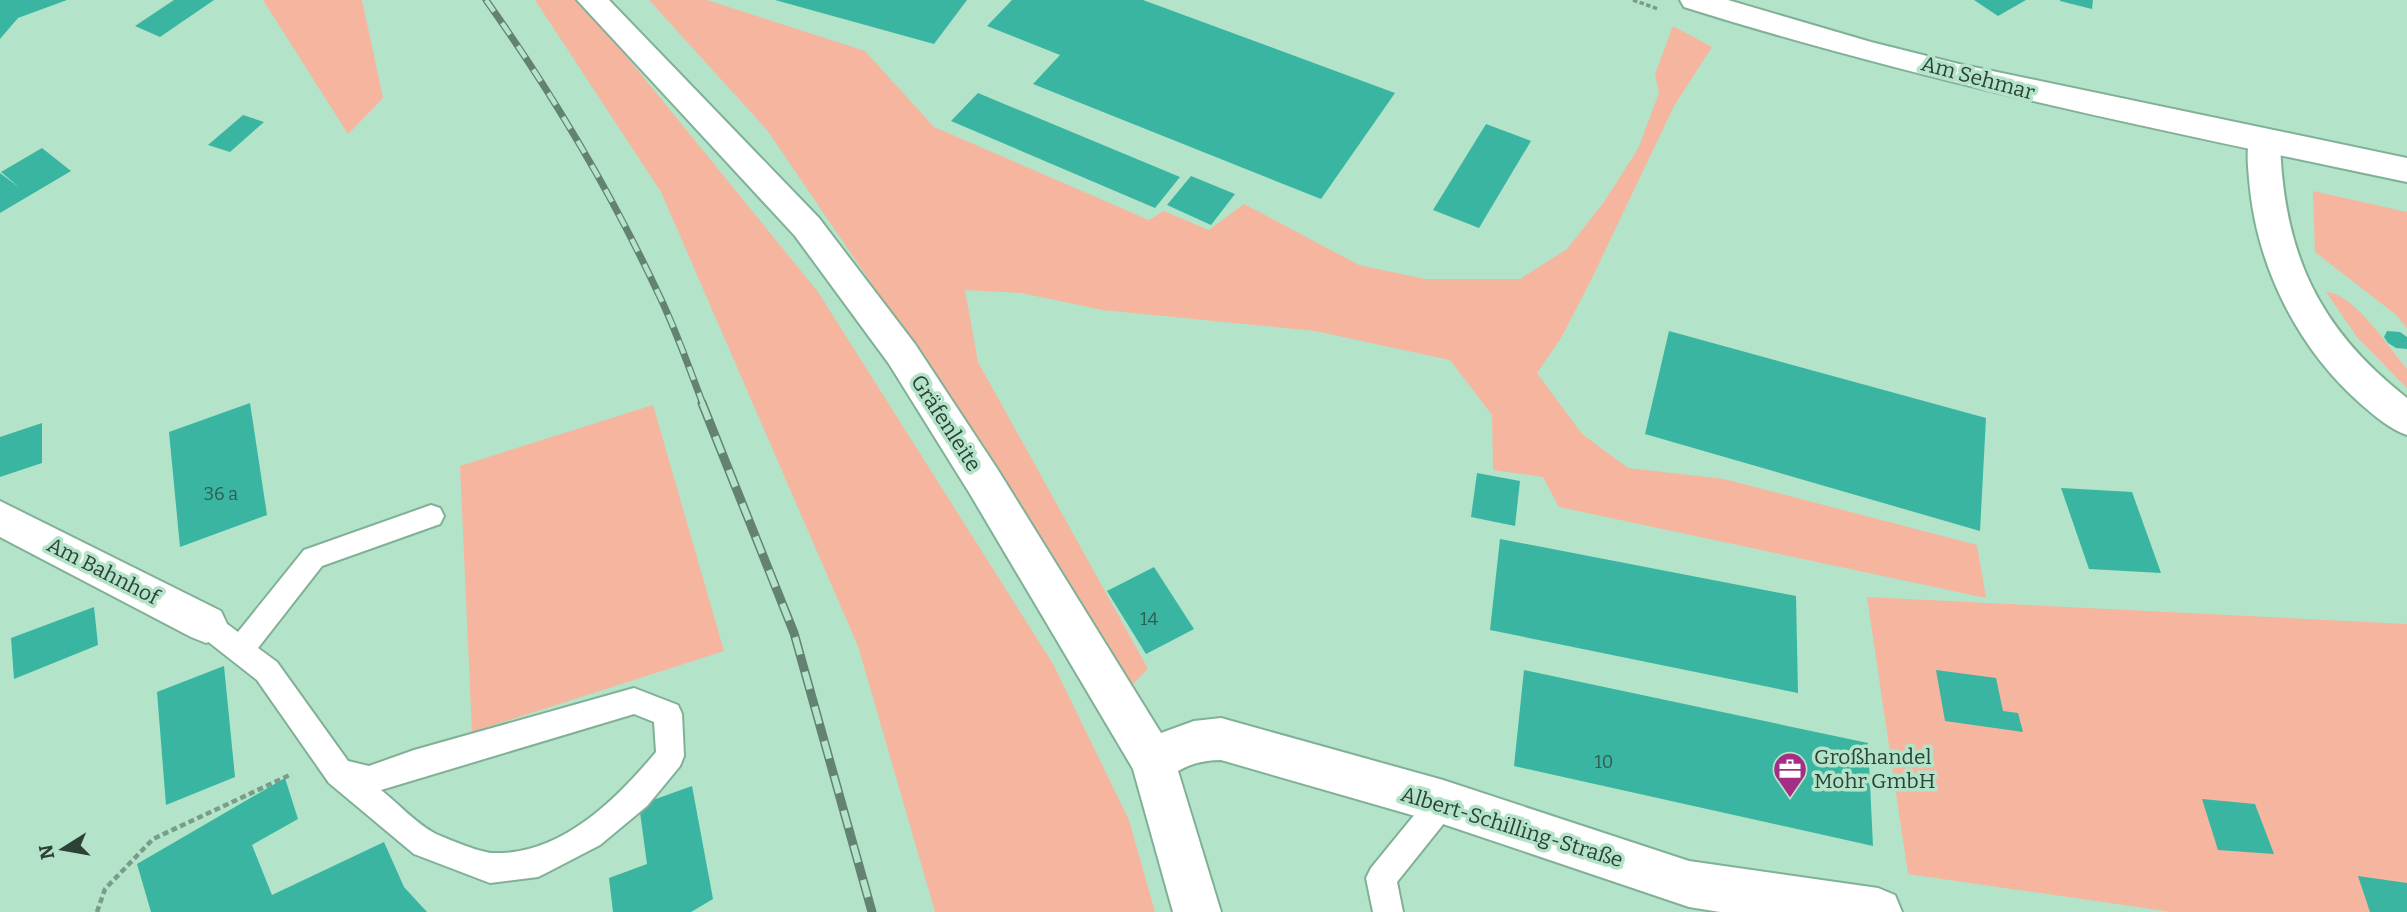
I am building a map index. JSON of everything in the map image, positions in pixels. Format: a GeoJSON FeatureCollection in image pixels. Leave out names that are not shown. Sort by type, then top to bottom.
{"type":"FeatureCollection","features":[{"type":"Feature","properties":{"kind":"street","name":"Gräfenleite"},"geometry":{"type":"LineString","coordinates":[[593,0],[807,227],[902,354],[991,494],[1153,761],[1197,912]]}},
{"type":"Feature","properties":{"kind":"street","name":"Am Sehmar"},"geometry":{"type":"LineString","coordinates":[[1710,2],[2046,96],[2407,170]]}},
{"type":"Feature","properties":{"kind":"street"},"geometry":{"type":"LineString","coordinates":[[2264,140],[2264,175],[2271,223],[2295,289],[2314,326],[2350,370],[2407,419]]}},
{"type":"Feature","properties":{"kind":"street","name":"Am Bahnhof"},"geometry":{"type":"LineString","coordinates":[[0,518],[206,624]]}},
{"type":"Feature","properties":{"kind":"street","name":"Albert-Schilling-Straße"},"geometry":{"type":"LineString","coordinates":[[1153,761],[1186,743],[1202,738],[1221,739],[1443,802],[1689,884],[1878,912]]}},
{"type":"Feature","properties":{"kind":"lane"},"geometry":{"type":"LineString","coordinates":[[240,650],[313,558],[431,516]]}},
{"type":"Feature","properties":{"kind":"lane"},"geometry":{"type":"LineString","coordinates":[[206,624],[267,671],[334,765],[424,844],[490,868],[538,862],[590,835],[637,796],[670,756],[668,714],[634,701],[414,764],[369,780],[334,765]]}},
{"type":"Feature","properties":{"kind":"lane"},"geometry":{"type":"LineString","coordinates":[[1388,912],[1381,878],[1443,802]]}},
{"type":"Feature","properties":{"kind":"path"},"geometry":{"type":"LineString","coordinates":[[97,912],[105,890],[153,839],[334,765]]}},
{"type":"Feature","properties":{"kind":"shaded area"},"geometry":{"type":"Polygon","coordinates":[[[263,0],[362,0],[383,98],[348,134],[263,0]]]}},
{"type":"Feature","properties":{"kind":"shaded area"},"geometry":{"type":"Polygon","coordinates":[[[535,0],[584,0],[588,9],[818,292],[1053,664],[1129,820],[1155,912],[935,912],[858,646],[661,192],[535,0]]]}},
{"type":"Feature","properties":{"kind":"shaded area"},"geometry":{"type":"Polygon","coordinates":[[[649,0],[707,0],[865,51],[934,127],[1149,220],[1164,211],[1209,230],[1244,204],[1359,265],[1425,279],[1520,279],[1567,249],[1604,202],[1638,149],[1659,93],[1655,74],[1673,26],[1712,47],[1674,106],[1593,276],[1561,338],[1537,373],[1582,434],[1628,468],[1724,479],[1977,545],[1986,598],[1559,507],[1543,477],[1493,470],[1492,415],[1450,360],[1315,331],[1103,310],[1021,293],[965,290],[978,362],[1148,669],[1123,694],[884,302],[767,130],[649,0]]]}},
{"type":"Feature","properties":{"kind":"shaded area"},"geometry":{"type":"Polygon","coordinates":[[[2313,191],[2407,212],[2407,328],[2395,314],[2315,252],[2313,191]]]}},
{"type":"Feature","properties":{"kind":"shaded area"},"geometry":{"type":"Polygon","coordinates":[[[2326,292],[2337,294],[2348,301],[2370,323],[2407,369],[2407,388],[2357,337],[2326,292]]]}},
{"type":"Feature","properties":{"kind":"shaded area"},"geometry":{"type":"Polygon","coordinates":[[[653,405],[724,651],[472,732],[460,466],[653,405]]]}},
{"type":"Feature","properties":{"kind":"shaded area"},"geometry":{"type":"Polygon","coordinates":[[[1867,597],[2407,624],[2407,912],[2172,912],[1908,874],[1867,597]]]}},
{"type":"Feature","properties":{"kind":"building"},"geometry":{"type":"Polygon","coordinates":[[[0,0],[67,0],[18,18],[0,39],[0,0]]]}},
{"type":"Feature","properties":{"kind":"building"},"geometry":{"type":"Polygon","coordinates":[[[174,0],[214,0],[160,37],[135,26],[174,0]]]}},
{"type":"Feature","properties":{"kind":"building"},"geometry":{"type":"Polygon","coordinates":[[[775,0],[967,0],[934,44],[775,0]]]}},
{"type":"Feature","properties":{"kind":"building"},"geometry":{"type":"Polygon","coordinates":[[[1012,0],[1143,0],[1395,93],[1321,199],[1033,84],[1060,55],[987,26],[1012,0]]]}},
{"type":"Feature","properties":{"kind":"building"},"geometry":{"type":"Polygon","coordinates":[[[1974,0],[2026,0],[1998,16],[1974,0]]]}},
{"type":"Feature","properties":{"kind":"building"},"geometry":{"type":"Polygon","coordinates":[[[2093,0],[2092,9],[2060,1],[2093,0]]]}},
{"type":"Feature","properties":{"kind":"building"},"geometry":{"type":"Polygon","coordinates":[[[978,93],[1180,177],[1155,208],[951,121],[978,93]]]}},
{"type":"Feature","properties":{"kind":"building"},"geometry":{"type":"Polygon","coordinates":[[[243,115],[264,122],[230,152],[208,145],[243,115]]]}},
{"type":"Feature","properties":{"kind":"building"},"geometry":{"type":"Polygon","coordinates":[[[1486,124],[1531,141],[1479,228],[1433,210],[1486,124]]]}},
{"type":"Feature","properties":{"kind":"building"},"geometry":{"type":"Polygon","coordinates":[[[42,148],[71,171],[0,213],[0,173],[20,188],[1,172],[42,148]]]}},
{"type":"Feature","properties":{"kind":"building"},"geometry":{"type":"Polygon","coordinates":[[[1191,176],[1235,194],[1211,225],[1167,205],[1191,176]]]}},
{"type":"Feature","properties":{"kind":"building"},"geometry":{"type":"Polygon","coordinates":[[[1669,331],[1986,418],[1980,531],[1645,434],[1669,331]]]}},
{"type":"Feature","properties":{"kind":"building"},"geometry":{"type":"Polygon","coordinates":[[[2387,331],[2400,332],[2407,337],[2407,349],[2396,348],[2388,343],[2384,337],[2387,331]]]}},
{"type":"Feature","properties":{"kind":"building"},"geometry":{"type":"Polygon","coordinates":[[[250,403],[267,515],[180,547],[169,432],[250,403]]]}},
{"type":"Feature","properties":{"kind":"building"},"geometry":{"type":"Polygon","coordinates":[[[42,423],[42,463],[0,477],[0,437],[42,423]]]}},
{"type":"Feature","properties":{"kind":"building"},"geometry":{"type":"Polygon","coordinates":[[[1477,473],[1520,481],[1515,526],[1471,517],[1477,473]]]}},
{"type":"Feature","properties":{"kind":"building"},"geometry":{"type":"Polygon","coordinates":[[[2061,488],[2132,492],[2161,573],[2089,569],[2061,488]]]}},
{"type":"Feature","properties":{"kind":"building"},"geometry":{"type":"Polygon","coordinates":[[[1500,539],[1796,596],[1798,693],[1490,630],[1500,539]]]}},
{"type":"Feature","properties":{"kind":"building"},"geometry":{"type":"Polygon","coordinates":[[[1154,567],[1194,629],[1146,654],[1107,591],[1154,567]]]}},
{"type":"Feature","properties":{"kind":"building"},"geometry":{"type":"Polygon","coordinates":[[[94,607],[98,645],[14,679],[11,638],[94,607]]]}},
{"type":"Feature","properties":{"kind":"building"},"geometry":{"type":"Polygon","coordinates":[[[224,666],[235,777],[166,805],[157,692],[224,666]]]}},
{"type":"Feature","properties":{"kind":"building"},"geometry":{"type":"Polygon","coordinates":[[[1524,670],[1868,743],[1873,846],[1514,766],[1524,670]]]}},
{"type":"Feature","properties":{"kind":"building"},"geometry":{"type":"Polygon","coordinates":[[[1936,670],[1996,678],[2003,711],[2018,713],[2023,732],[1945,721],[1936,670]]]}},
{"type":"Feature","properties":{"kind":"building"},"geometry":{"type":"Polygon","coordinates":[[[285,778],[298,819],[252,845],[272,895],[384,842],[404,887],[427,912],[151,912],[137,864],[285,778]]]}},
{"type":"Feature","properties":{"kind":"building"},"geometry":{"type":"Polygon","coordinates":[[[692,786],[713,899],[691,912],[613,912],[609,878],[647,864],[639,805],[692,786]]]}},
{"type":"Feature","properties":{"kind":"building"},"geometry":{"type":"Polygon","coordinates":[[[2202,799],[2255,804],[2274,854],[2218,850],[2202,799]]]}},
{"type":"Feature","properties":{"kind":"building"},"geometry":{"type":"Polygon","coordinates":[[[2358,876],[2407,883],[2407,912],[2370,912],[2358,876]]]}},
{"type":"Feature","properties":{"kind":"railway"},"geometry":{"type":"LineString","coordinates":[[486,0],[557,107],[601,181],[665,308],[703,404]]}},
{"type":"Feature","properties":{"kind":"railway"},"geometry":{"type":"LineString","coordinates":[[702,403],[794,633],[872,912]]}},
{"type":"Feature","properties":{"kind":"place","name":"Großhandel Mohr GmbH"},"geometry":{"type":"Point","coordinates":[1790,799]}}]}
